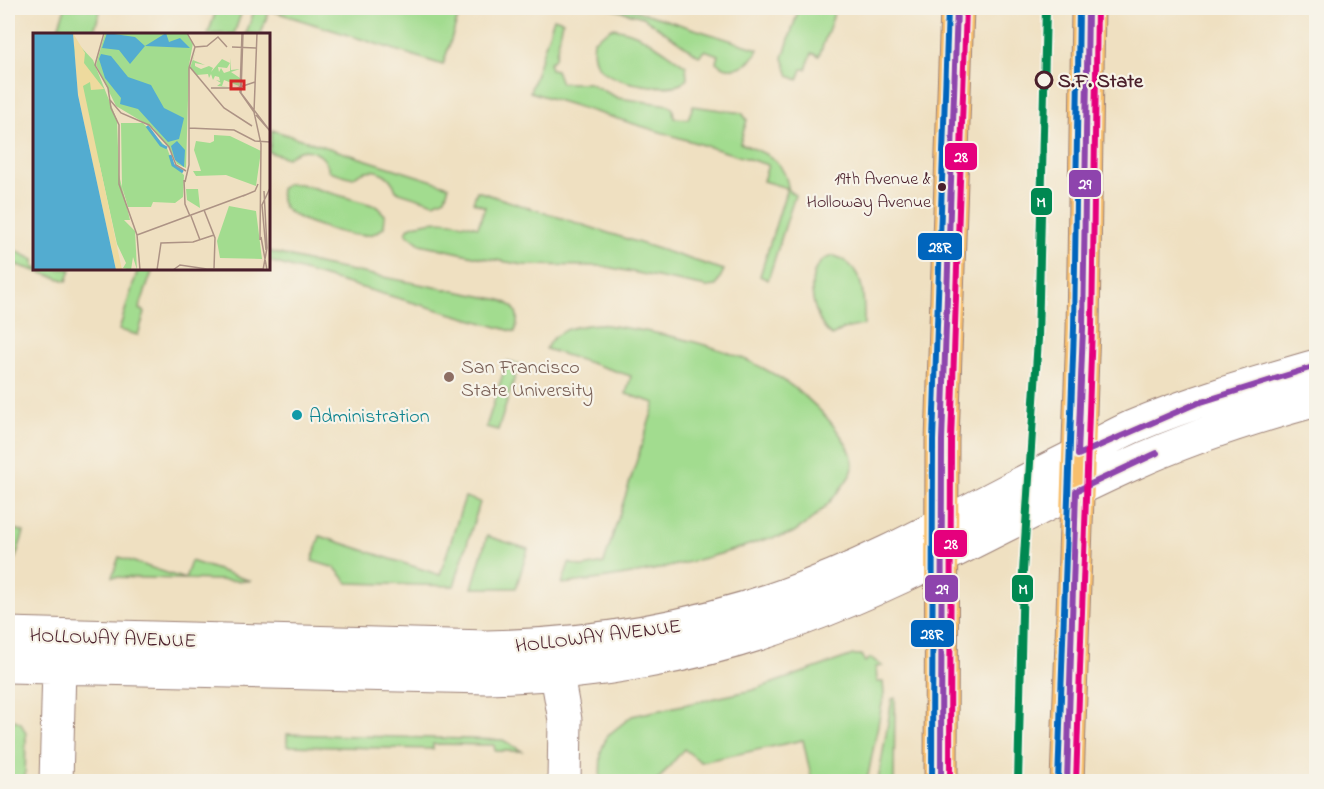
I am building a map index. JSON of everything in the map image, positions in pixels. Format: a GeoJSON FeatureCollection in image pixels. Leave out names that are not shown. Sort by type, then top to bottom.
{"type":"FeatureCollection","features":[{"type":"Feature","properties":{"kind":"highway"},"geometry":{"type":"LineString","coordinates":[[941,782],[944,522],[942,441],[957,8]]}},
{"type":"Feature","properties":{"kind":"highway"},"geometry":{"type":"LineString","coordinates":[[1067,782],[1083,328],[1088,8]]}},
{"type":"Feature","properties":{"kind":"street","name":"HOLLOWAY AVENUE"},"geometry":{"type":"LineString","coordinates":[[8,666],[487,677],[634,635],[707,619],[846,571],[1130,428],[1317,366]]}},
{"type":"Feature","properties":{"kind":"street","name":"HOLLOWAY AVENUE"},"geometry":{"type":"LineString","coordinates":[[8,634],[463,647],[554,659],[672,656],[758,634],[872,591],[1130,465],[1200,436],[1317,400]]}},
{"type":"Feature","properties":{"kind":"street"},"geometry":{"type":"LineString","coordinates":[[554,659],[566,728],[564,782]]}},
{"type":"Feature","properties":{"kind":"street"},"geometry":{"type":"LineString","coordinates":[[56,782],[59,667]]}},
{"type":"Feature","properties":{"kind":"green space"},"geometry":{"type":"Polygon","coordinates":[[[65,8],[101,8],[93,33],[56,33],[65,8]]]}},
{"type":"Feature","properties":{"kind":"green space"},"geometry":{"type":"Polygon","coordinates":[[[217,8],[243,8],[234,33],[208,33],[217,8]]]}},
{"type":"Feature","properties":{"kind":"green space"},"geometry":{"type":"Polygon","coordinates":[[[255,8],[461,8],[443,65],[269,10],[261,33],[246,33],[255,8]]]}},
{"type":"Feature","properties":{"kind":"green space"},"geometry":{"type":"Polygon","coordinates":[[[609,8],[628,8],[758,49],[746,64],[728,68],[716,62],[718,55],[705,50],[699,56],[643,17],[609,8]]]}},
{"type":"Feature","properties":{"kind":"green space"},"geometry":{"type":"Polygon","coordinates":[[[799,8],[834,8],[819,56],[812,53],[806,69],[802,69],[798,80],[789,76],[783,58],[799,8]]]}},
{"type":"Feature","properties":{"kind":"green space"},"geometry":{"type":"Polygon","coordinates":[[[554,18],[563,21],[555,58],[549,63],[551,69],[556,70],[561,83],[589,83],[618,98],[669,105],[673,109],[674,118],[688,119],[693,106],[742,113],[747,120],[740,143],[766,154],[779,164],[787,180],[789,191],[795,195],[768,280],[760,276],[787,188],[763,181],[768,165],[530,92],[554,18]]]}},
{"type":"Feature","properties":{"kind":"green space"},"geometry":{"type":"Polygon","coordinates":[[[612,28],[642,37],[660,48],[686,66],[687,78],[681,84],[662,87],[626,81],[606,73],[595,61],[594,40],[612,28]]]}},
{"type":"Feature","properties":{"kind":"green space"},"geometry":{"type":"Polygon","coordinates":[[[272,130],[449,186],[445,198],[434,203],[396,191],[389,179],[379,172],[366,171],[353,178],[329,171],[323,158],[312,151],[300,151],[287,158],[270,152],[272,130]]]}},
{"type":"Feature","properties":{"kind":"green space"},"geometry":{"type":"Polygon","coordinates":[[[287,184],[300,184],[376,206],[385,215],[384,227],[375,233],[360,235],[310,223],[284,207],[280,196],[281,189],[287,184]]]}},
{"type":"Feature","properties":{"kind":"green space"},"geometry":{"type":"Polygon","coordinates":[[[477,191],[724,270],[716,286],[707,287],[602,266],[524,265],[478,257],[420,244],[406,233],[409,227],[435,221],[478,227],[485,207],[473,202],[477,191]]]}},
{"type":"Feature","properties":{"kind":"green space"},"geometry":{"type":"Polygon","coordinates":[[[8,238],[16,251],[33,260],[33,270],[71,270],[67,281],[14,264],[8,281],[8,238]]]}},
{"type":"Feature","properties":{"kind":"green space"},"geometry":{"type":"Polygon","coordinates":[[[270,252],[322,265],[501,300],[511,306],[516,313],[515,332],[270,261],[270,252]]]}},
{"type":"Feature","properties":{"kind":"green space"},"geometry":{"type":"Polygon","coordinates":[[[835,256],[845,261],[858,276],[863,294],[864,325],[843,329],[832,336],[819,318],[812,292],[816,268],[824,260],[835,256]]]}},
{"type":"Feature","properties":{"kind":"green space"},"geometry":{"type":"Polygon","coordinates":[[[138,270],[153,270],[139,309],[145,312],[138,335],[119,330],[138,270]]]}},
{"type":"Feature","properties":{"kind":"green space"},"geometry":{"type":"Polygon","coordinates":[[[599,324],[698,343],[759,366],[787,383],[813,403],[836,429],[852,456],[851,474],[826,506],[791,534],[664,568],[562,584],[569,563],[583,567],[604,563],[655,403],[626,394],[631,376],[546,349],[555,336],[561,332],[576,327],[599,324]]]}},
{"type":"Feature","properties":{"kind":"green space"},"geometry":{"type":"Polygon","coordinates":[[[507,361],[519,364],[498,430],[486,427],[507,361]]]}},
{"type":"Feature","properties":{"kind":"green space"},"geometry":{"type":"Polygon","coordinates":[[[465,497],[480,502],[454,586],[348,583],[335,568],[312,561],[320,536],[440,575],[465,497]]]}},
{"type":"Feature","properties":{"kind":"green space"},"geometry":{"type":"Polygon","coordinates":[[[14,529],[24,532],[10,575],[8,575],[8,548],[14,529]]]}},
{"type":"Feature","properties":{"kind":"green space"},"geometry":{"type":"Polygon","coordinates":[[[487,536],[528,549],[516,588],[472,588],[487,536]]]}},
{"type":"Feature","properties":{"kind":"green space"},"geometry":{"type":"Polygon","coordinates":[[[119,557],[185,579],[191,561],[251,581],[112,577],[119,557]]]}},
{"type":"Feature","properties":{"kind":"green space"},"geometry":{"type":"Polygon","coordinates":[[[853,655],[861,655],[865,662],[871,658],[882,666],[876,667],[877,682],[883,682],[884,694],[867,781],[812,781],[803,740],[701,762],[684,749],[657,781],[600,781],[601,751],[607,736],[632,716],[753,690],[853,655]]]}},
{"type":"Feature","properties":{"kind":"green space"},"geometry":{"type":"Polygon","coordinates":[[[895,698],[894,781],[878,781],[892,699],[895,698]]]}},
{"type":"Feature","properties":{"kind":"green space"},"geometry":{"type":"Polygon","coordinates":[[[8,717],[21,723],[26,734],[25,781],[8,778],[8,717]]]}},
{"type":"Feature","properties":{"kind":"green space"},"geometry":{"type":"Polygon","coordinates":[[[287,734],[503,740],[522,751],[495,751],[494,745],[433,744],[433,749],[287,746],[287,734]]]}},
{"type":"Feature","properties":{"kind":"transit line","name":"28R"},"geometry":{"type":"LineString","coordinates":[[932,782],[933,441],[948,8]]}},
{"type":"Feature","properties":{"kind":"transit line","name":"29"},"geometry":{"type":"LineString","coordinates":[[941,782],[942,441],[957,8]]}},
{"type":"Feature","properties":{"kind":"transit line","name":"28"},"geometry":{"type":"LineString","coordinates":[[950,782],[951,441],[966,8]]}},
{"type":"Feature","properties":{"kind":"transit line","name":"M"},"geometry":{"type":"LineString","coordinates":[[1018,782],[1023,572],[1038,339],[1046,8]]}},
{"type":"Feature","properties":{"kind":"transit line","name":"28R"},"geometry":{"type":"LineString","coordinates":[[1058,782],[1074,328],[1079,8]]}},
{"type":"Feature","properties":{"kind":"transit line","name":"29"},"geometry":{"type":"LineString","coordinates":[[1088,8],[1083,328],[1078,455],[1195,404],[1316,366]]}},
{"type":"Feature","properties":{"kind":"transit line","name":"28"},"geometry":{"type":"LineString","coordinates":[[1076,782],[1092,328],[1097,8]]}},
{"type":"Feature","properties":{"kind":"transit line","name":"29"},"geometry":{"type":"LineString","coordinates":[[1067,782],[1076,491],[1157,453]]}},
{"type":"Feature","properties":{"kind":"place","name":"S.F. State"},"geometry":{"type":"Point","coordinates":[1044,80]}},
{"type":"Feature","properties":{"kind":"place","name":"19th Avenue & Holloway Avenue"},"geometry":{"type":"Point","coordinates":[942,187]}},
{"type":"Feature","properties":{"kind":"place","name":"San Francisco State University"},"geometry":{"type":"Point","coordinates":[449,377]}},
{"type":"Feature","properties":{"kind":"place","name":"Administration"},"geometry":{"type":"Point","coordinates":[297,415]}}]}
